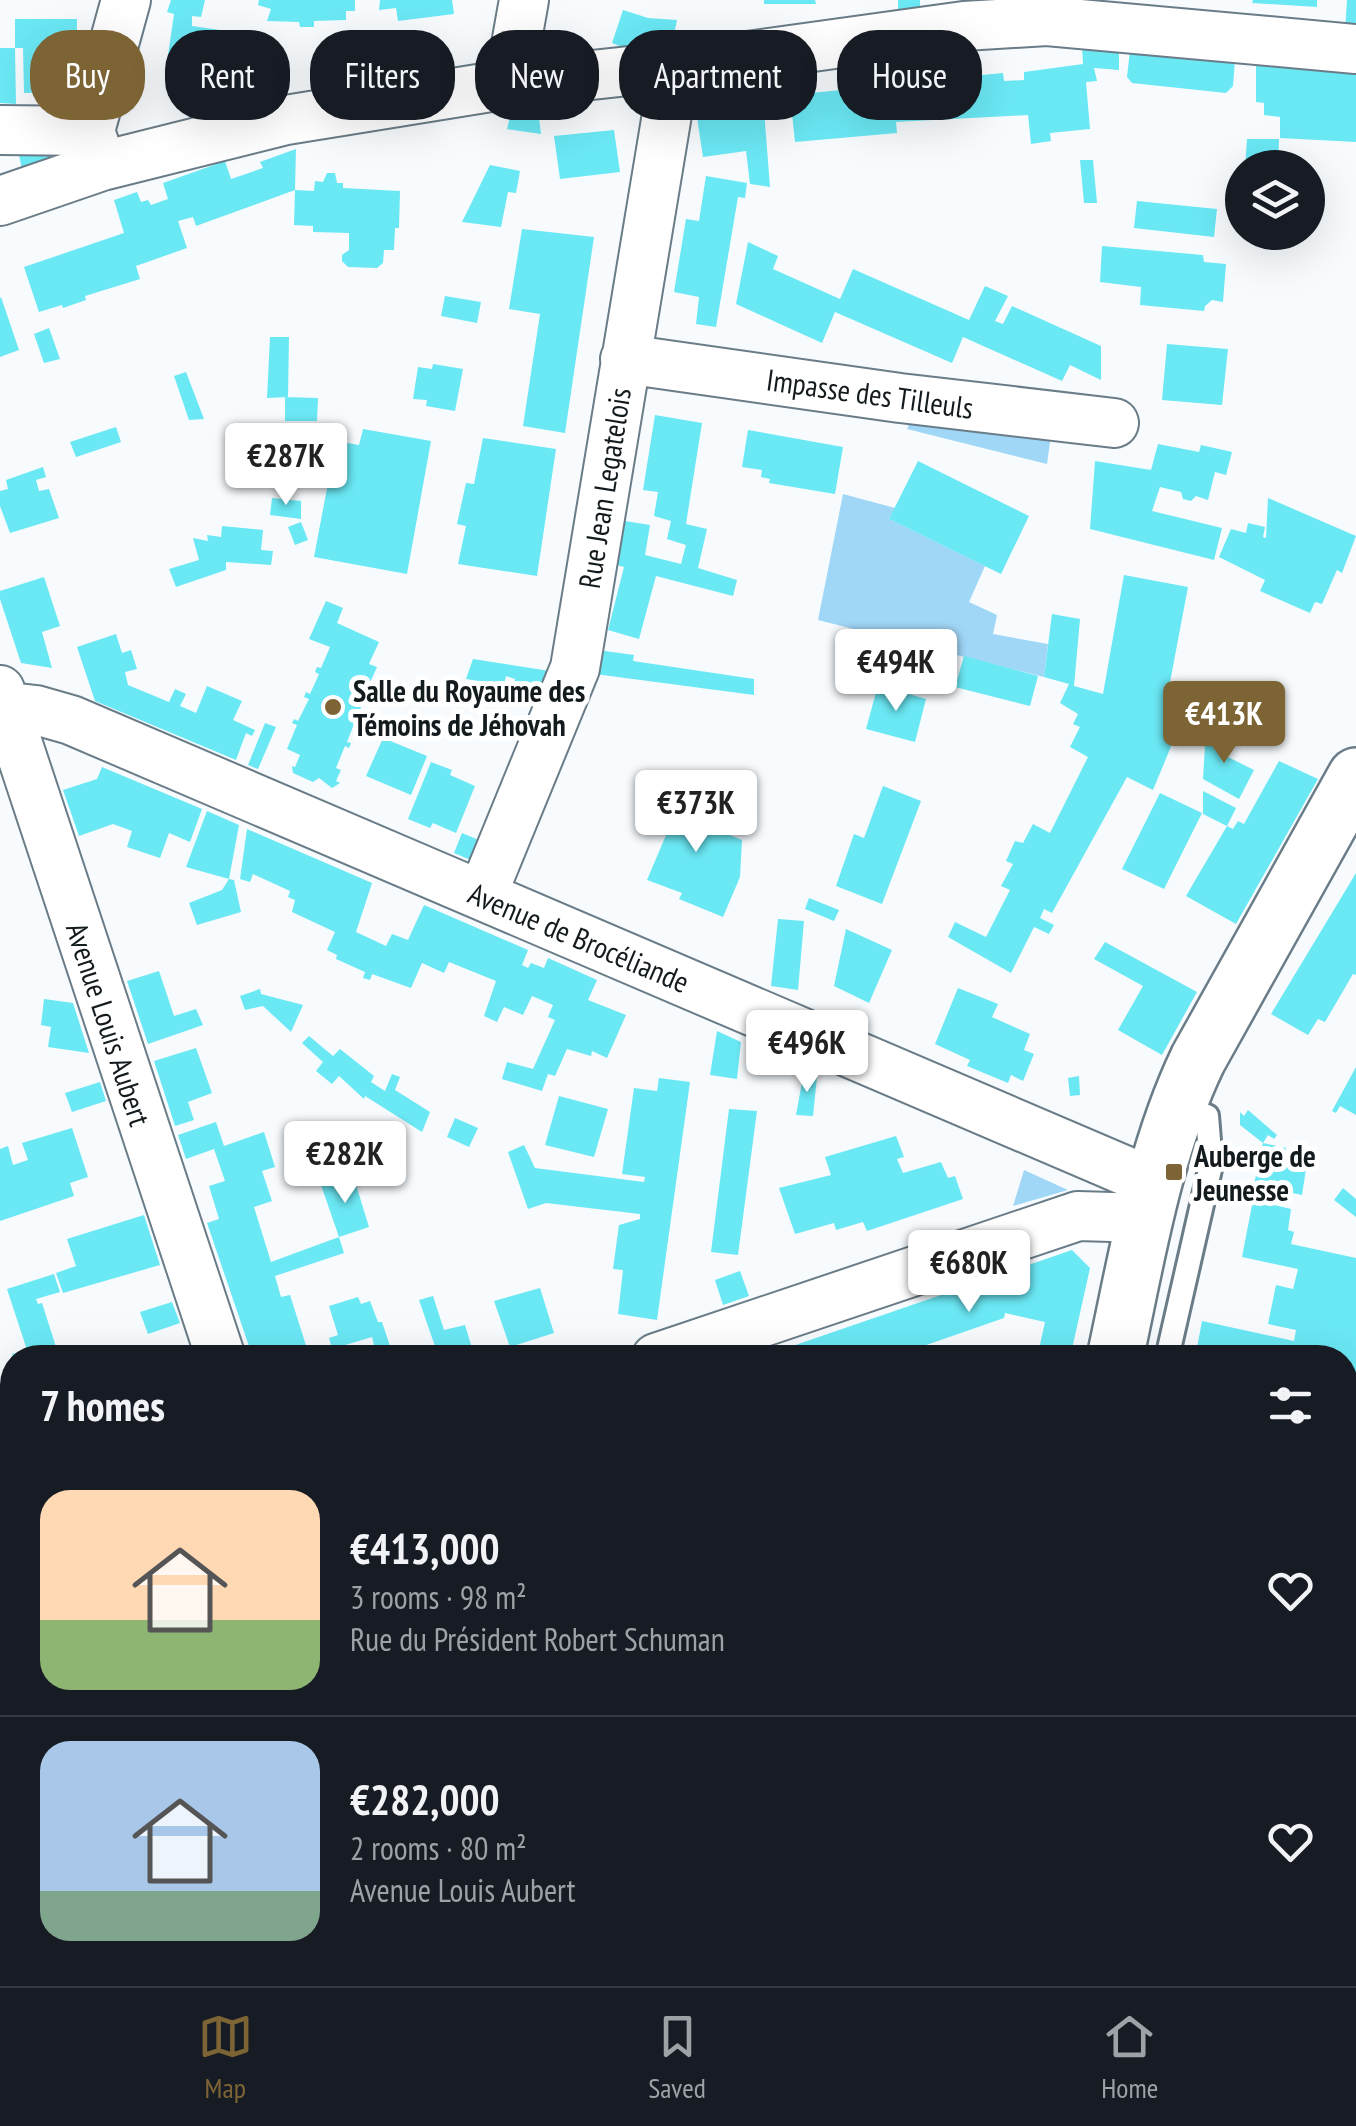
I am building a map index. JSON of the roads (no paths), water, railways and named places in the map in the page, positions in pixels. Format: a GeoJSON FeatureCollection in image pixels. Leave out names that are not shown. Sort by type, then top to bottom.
{"type":"FeatureCollection","features":[{"type":"Feature","properties":{"kind":"main road"},"geometry":{"type":"LineString","coordinates":[[1118,1345],[1149,1201],[1177,1105],[1198,1059],[1352,792]]}},
{"type":"Feature","properties":{"kind":"street"},"geometry":{"type":"LineString","coordinates":[[96,149],[126,0]]}},
{"type":"Feature","properties":{"kind":"street"},"geometry":{"type":"LineString","coordinates":[[519,30],[524,0]]}},
{"type":"Feature","properties":{"kind":"street"},"geometry":{"type":"LineString","coordinates":[[817,46],[964,26],[1046,20],[1356,49]]}},
{"type":"Feature","properties":{"kind":"street"},"geometry":{"type":"LineString","coordinates":[[0,201],[96,149],[475,89]]}},
{"type":"Feature","properties":{"kind":"street","name":"Rue Jean Legatelois"},"geometry":{"type":"LineString","coordinates":[[482,895],[575,668],[666,120]]}},
{"type":"Feature","properties":{"kind":"street"},"geometry":{"type":"LineString","coordinates":[[0,130],[96,149]]}},
{"type":"Feature","properties":{"kind":"street","name":"Impasse des Tilleuls"},"geometry":{"type":"LineString","coordinates":[[626,359],[900,398],[1114,422]]}},
{"type":"Feature","properties":{"kind":"street","name":"Avenue de Brocéliande"},"geometry":{"type":"LineString","coordinates":[[2,700],[70,720],[482,895],[1149,1201]]}},
{"type":"Feature","properties":{"kind":"street","name":"Avenue Louis Aubert"},"geometry":{"type":"LineString","coordinates":[[2,700],[216,1345]]}},
{"type":"Feature","properties":{"kind":"street"},"geometry":{"type":"LineString","coordinates":[[695,1345],[1078,1216],[1149,1201]]}},
{"type":"Feature","properties":{"kind":"lane"},"geometry":{"type":"LineString","coordinates":[[1171,1345],[1211,1165],[1207,1116],[1177,1105]]}},
{"type":"Feature","properties":{"kind":"place","name":"Salle du Royaume des Témoins de Jéhovah"},"geometry":{"type":"Point","coordinates":[333,707]}},
{"type":"Feature","properties":{"kind":"place","name":"Auberge de Jeunesse"},"geometry":{"type":"Point","coordinates":[1174,1172]}}]}
